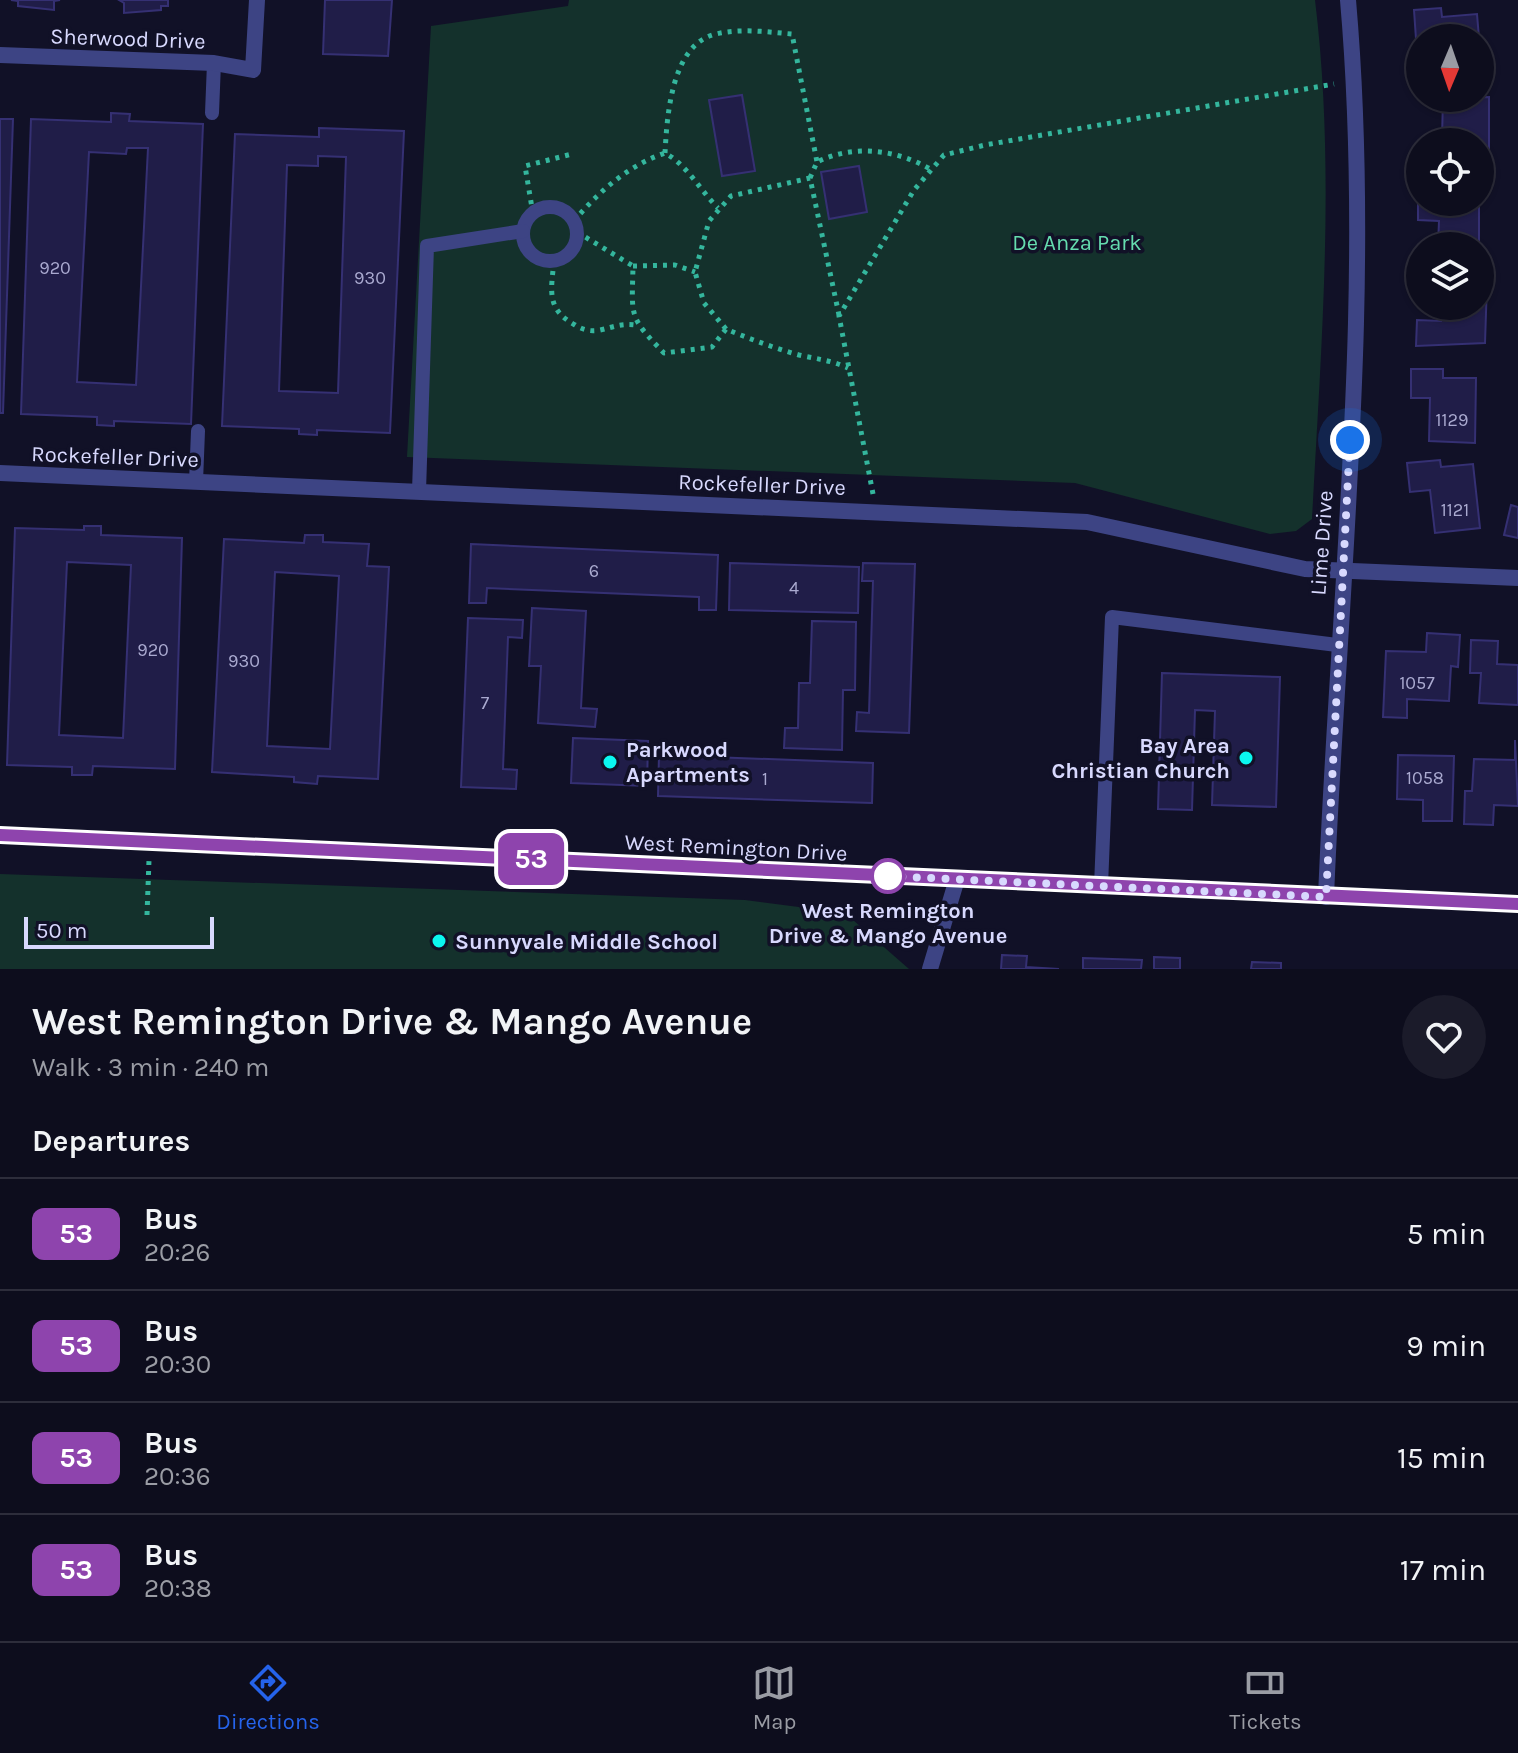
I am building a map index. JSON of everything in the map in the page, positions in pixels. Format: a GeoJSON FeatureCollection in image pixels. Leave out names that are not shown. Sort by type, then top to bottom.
{"type":"FeatureCollection","features":[{"type":"Feature","properties":{"kind":"street","name":"Sherwood Drive"},"geometry":{"type":"LineString","coordinates":[[0,55],[214,63],[253,70],[257,0]]}},
{"type":"Feature","properties":{"kind":"street","name":"Lime Drive"},"geometry":{"type":"LineString","coordinates":[[1326,897],[1357,313],[1355,80],[1348,0]]}},
{"type":"Feature","properties":{"kind":"street","name":"Rockefeller Drive"},"geometry":{"type":"LineString","coordinates":[[0,473],[1087,522],[1227,555],[1305,569],[1518,578]]}},
{"type":"Feature","properties":{"kind":"street","name":"West Remington Drive"},"geometry":{"type":"LineString","coordinates":[[0,835],[1518,904]]}},
{"type":"Feature","properties":{"kind":"street"},"geometry":{"type":"LineString","coordinates":[[930,969],[957,879]]}},
{"type":"Feature","properties":{"kind":"lane"},"geometry":{"type":"LineString","coordinates":[[212,113],[214,63]]}},
{"type":"Feature","properties":{"kind":"lane"},"geometry":{"type":"LineString","coordinates":[[553,207],[575,226],[569,254],[554,261],[530,254],[523,231],[533,214],[553,207]]}},
{"type":"Feature","properties":{"kind":"lane"},"geometry":{"type":"LineString","coordinates":[[419,491],[427,246],[523,231]]}},
{"type":"Feature","properties":{"kind":"lane"},"geometry":{"type":"LineString","coordinates":[[196,482],[198,431]]}},
{"type":"Feature","properties":{"kind":"lane"},"geometry":{"type":"LineString","coordinates":[[1101,886],[1112,617],[1337,645]]}},
{"type":"Feature","properties":{"kind":"path"},"geometry":{"type":"LineString","coordinates":[[665,153],[668,103],[677,76],[692,50],[713,34],[739,30],[792,34],[817,162],[810,178],[875,511]]}},
{"type":"Feature","properties":{"kind":"path"},"geometry":{"type":"LineString","coordinates":[[839,316],[914,190],[944,155],[985,145],[1355,80]]}},
{"type":"Feature","properties":{"kind":"path"},"geometry":{"type":"LineString","coordinates":[[817,162],[838,152],[873,151],[910,157],[932,170]]}},
{"type":"Feature","properties":{"kind":"path"},"geometry":{"type":"LineString","coordinates":[[695,272],[675,265],[633,266],[575,226],[606,187],[645,160],[665,153],[679,161],[696,186],[718,208]]}},
{"type":"Feature","properties":{"kind":"path"},"geometry":{"type":"LineString","coordinates":[[533,214],[525,166],[572,154]]}},
{"type":"Feature","properties":{"kind":"path"},"geometry":{"type":"LineString","coordinates":[[810,178],[731,196],[709,221],[695,272],[704,303],[726,329],[761,343],[802,356],[825,358],[849,368]]}},
{"type":"Feature","properties":{"kind":"path"},"geometry":{"type":"LineString","coordinates":[[554,261],[550,303],[561,317],[584,330],[597,331],[621,323],[636,325]]}},
{"type":"Feature","properties":{"kind":"path"},"geometry":{"type":"LineString","coordinates":[[633,266],[630,302],[636,325],[664,353],[712,347],[726,329]]}},
{"type":"Feature","properties":{"kind":"path"},"geometry":{"type":"LineString","coordinates":[[147,915],[149,842]]}},
{"type":"Feature","properties":{"kind":"green space","name":"De Anza Park"},"geometry":{"type":"Polygon","coordinates":[[[569,0],[1315,0],[1325,129],[1326,194],[1312,519],[1296,531],[1270,534],[1075,483],[407,457],[431,26],[568,6],[569,0]]]}},
{"type":"Feature","properties":{"kind":"green space","name":"Sunnyvale Middle School"},"geometry":{"type":"Polygon","coordinates":[[[0,874],[745,900],[845,913],[909,969],[0,969],[0,874]]]}},
{"type":"Feature","properties":{"kind":"building"},"geometry":{"type":"Polygon","coordinates":[[[11,0],[60,0],[54,1],[54,10],[18,6],[18,1],[11,0]]]}},
{"type":"Feature","properties":{"kind":"building"},"geometry":{"type":"Polygon","coordinates":[[[119,0],[168,0],[168,6],[161,6],[161,10],[124,13],[124,3],[119,0]]]}},
{"type":"Feature","properties":{"kind":"building"},"geometry":{"type":"Polygon","coordinates":[[[325,0],[392,0],[388,56],[323,54],[325,0]]]}},
{"type":"Feature","properties":{"kind":"building"},"geometry":{"type":"Polygon","coordinates":[[[1441,8],[1442,17],[1477,14],[1478,24],[1415,24],[1414,10],[1441,8]]]}},
{"type":"Feature","properties":{"kind":"building"},"geometry":{"type":"Polygon","coordinates":[[[742,95],[755,171],[722,176],[709,100],[742,95]]]}},
{"type":"Feature","properties":{"kind":"building"},"geometry":{"type":"Polygon","coordinates":[[[1443,112],[1489,112],[1489,128],[1442,128],[1443,112]]]}},
{"type":"Feature","properties":{"kind":"building"},"geometry":{"type":"Polygon","coordinates":[[[111,113],[130,114],[129,121],[203,124],[191,424],[114,421],[114,426],[97,425],[97,417],[21,414],[31,119],[111,122],[111,113]],[[127,148],[126,154],[89,152],[77,382],[136,385],[148,148],[127,148]]]}},
{"type":"Feature","properties":{"kind":"building"},"geometry":{"type":"Polygon","coordinates":[[[0,119],[13,119],[3,413],[0,413],[0,119]]]}},
{"type":"Feature","properties":{"kind":"building"},"geometry":{"type":"Polygon","coordinates":[[[319,128],[404,131],[390,433],[317,430],[317,435],[299,434],[299,429],[222,426],[235,134],[319,137],[319,128]],[[318,156],[318,166],[287,165],[279,391],[338,393],[346,157],[318,156]]]}},
{"type":"Feature","properties":{"kind":"building"},"geometry":{"type":"Polygon","coordinates":[[[859,166],[867,212],[829,219],[821,172],[859,166]]]}},
{"type":"Feature","properties":{"kind":"building"},"geometry":{"type":"Polygon","coordinates":[[[1418,216],[1479,216],[1479,232],[1439,232],[1439,221],[1418,220],[1418,216]]]}},
{"type":"Feature","properties":{"kind":"building"},"geometry":{"type":"Polygon","coordinates":[[[1417,320],[1486,320],[1485,343],[1416,346],[1417,320]]]}},
{"type":"Feature","properties":{"kind":"building"},"geometry":{"type":"Polygon","coordinates":[[[1411,369],[1443,369],[1443,378],[1476,378],[1475,443],[1429,441],[1430,398],[1411,398],[1411,369]]]}},
{"type":"Feature","properties":{"kind":"building"},"geometry":{"type":"Polygon","coordinates":[[[1440,460],[1441,467],[1473,464],[1480,528],[1435,533],[1430,490],[1410,492],[1407,463],[1440,460]]]}},
{"type":"Feature","properties":{"kind":"building"},"geometry":{"type":"Polygon","coordinates":[[[1511,505],[1518,507],[1518,538],[1504,535],[1511,505]]]}},
{"type":"Feature","properties":{"kind":"building"},"geometry":{"type":"Polygon","coordinates":[[[84,526],[101,526],[101,535],[182,538],[175,769],[93,766],[92,775],[72,775],[72,767],[7,765],[15,528],[84,530],[84,526]],[[67,562],[59,735],[123,738],[131,565],[67,562]]]}},
{"type":"Feature","properties":{"kind":"building"},"geometry":{"type":"Polygon","coordinates":[[[305,535],[323,535],[323,542],[369,544],[367,566],[389,567],[378,779],[318,776],[317,784],[294,782],[294,777],[212,772],[224,539],[304,543],[305,535]],[[275,572],[267,746],[330,749],[339,576],[275,572]]]}},
{"type":"Feature","properties":{"kind":"building"},"geometry":{"type":"Polygon","coordinates":[[[471,544],[718,555],[716,610],[699,610],[699,597],[487,588],[486,603],[469,603],[471,544]]]}},
{"type":"Feature","properties":{"kind":"building"},"geometry":{"type":"Polygon","coordinates":[[[730,563],[859,567],[858,613],[729,610],[730,563]]]}},
{"type":"Feature","properties":{"kind":"building"},"geometry":{"type":"Polygon","coordinates":[[[863,563],[915,564],[909,733],[856,731],[857,712],[869,713],[873,581],[862,581],[863,563]]]}},
{"type":"Feature","properties":{"kind":"building"},"geometry":{"type":"Polygon","coordinates":[[[532,608],[586,611],[581,708],[597,709],[595,727],[538,723],[541,666],[529,666],[532,608]]]}},
{"type":"Feature","properties":{"kind":"building"},"geometry":{"type":"Polygon","coordinates":[[[468,618],[523,620],[522,638],[508,637],[503,769],[517,770],[516,789],[461,787],[468,618]]]}},
{"type":"Feature","properties":{"kind":"building"},"geometry":{"type":"Polygon","coordinates":[[[812,621],[856,622],[855,690],[843,690],[842,750],[784,748],[785,728],[798,728],[799,683],[810,683],[812,621]]]}},
{"type":"Feature","properties":{"kind":"building"},"geometry":{"type":"Polygon","coordinates":[[[1427,633],[1460,635],[1458,667],[1451,666],[1449,701],[1407,699],[1407,718],[1383,717],[1386,651],[1426,652],[1427,633]]]}},
{"type":"Feature","properties":{"kind":"building"},"geometry":{"type":"Polygon","coordinates":[[[1471,640],[1498,641],[1497,664],[1518,665],[1518,705],[1479,703],[1481,673],[1470,673],[1471,640]]]}},
{"type":"Feature","properties":{"kind":"building","name":"Bay Area Christian Church"},"geometry":{"type":"Polygon","coordinates":[[[1162,673],[1280,677],[1276,807],[1212,805],[1215,711],[1195,710],[1192,810],[1158,809],[1162,673]]]}},
{"type":"Feature","properties":{"kind":"building","name":"Parkwood Apartments"},"geometry":{"type":"Polygon","coordinates":[[[573,738],[648,741],[647,786],[571,783],[573,738]]]}},
{"type":"Feature","properties":{"kind":"building"},"geometry":{"type":"Polygon","coordinates":[[[1515,740],[1518,806],[1494,805],[1493,825],[1464,824],[1465,791],[1472,791],[1474,759],[1515,760],[1515,740]]]}},
{"type":"Feature","properties":{"kind":"building"},"geometry":{"type":"Polygon","coordinates":[[[659,755],[873,763],[872,803],[658,796],[659,755]]]}},
{"type":"Feature","properties":{"kind":"building"},"geometry":{"type":"Polygon","coordinates":[[[1398,755],[1454,756],[1452,821],[1423,821],[1423,800],[1397,799],[1398,755]]]}},
{"type":"Feature","properties":{"kind":"building"},"geometry":{"type":"Polygon","coordinates":[[[1002,955],[1027,956],[1026,967],[1059,969],[1001,969],[1002,955]]]}},
{"type":"Feature","properties":{"kind":"building"},"geometry":{"type":"Polygon","coordinates":[[[1154,957],[1180,958],[1180,969],[1154,969],[1154,957]]]}},
{"type":"Feature","properties":{"kind":"building"},"geometry":{"type":"Polygon","coordinates":[[[1083,958],[1142,960],[1141,969],[1083,969],[1083,958]]]}},
{"type":"Feature","properties":{"kind":"building"},"geometry":{"type":"Polygon","coordinates":[[[1252,962],[1281,963],[1281,969],[1251,969],[1252,962]]]}},
{"type":"Feature","properties":{"kind":"bus line","name":"53"},"geometry":{"type":"LineString","coordinates":[[0,835],[1518,904]]}},
{"type":"Feature","properties":{"kind":"place","name":"Bay Area Christian Church"},"geometry":{"type":"Point","coordinates":[1246,758]}},
{"type":"Feature","properties":{"kind":"place","name":"Parkwood Apartments"},"geometry":{"type":"Point","coordinates":[610,762]}},
{"type":"Feature","properties":{"kind":"place","name":"West Remington Drive & Mango Avenue"},"geometry":{"type":"Point","coordinates":[888,876]}},
{"type":"Feature","properties":{"kind":"place","name":"Sunnyvale Middle School"},"geometry":{"type":"Point","coordinates":[439,941]}},
{"type":"Feature","properties":{"kind":"route"},"geometry":{"type":"LineString","coordinates":[[888,876],[1326,897],[1350,440]]}}]}
